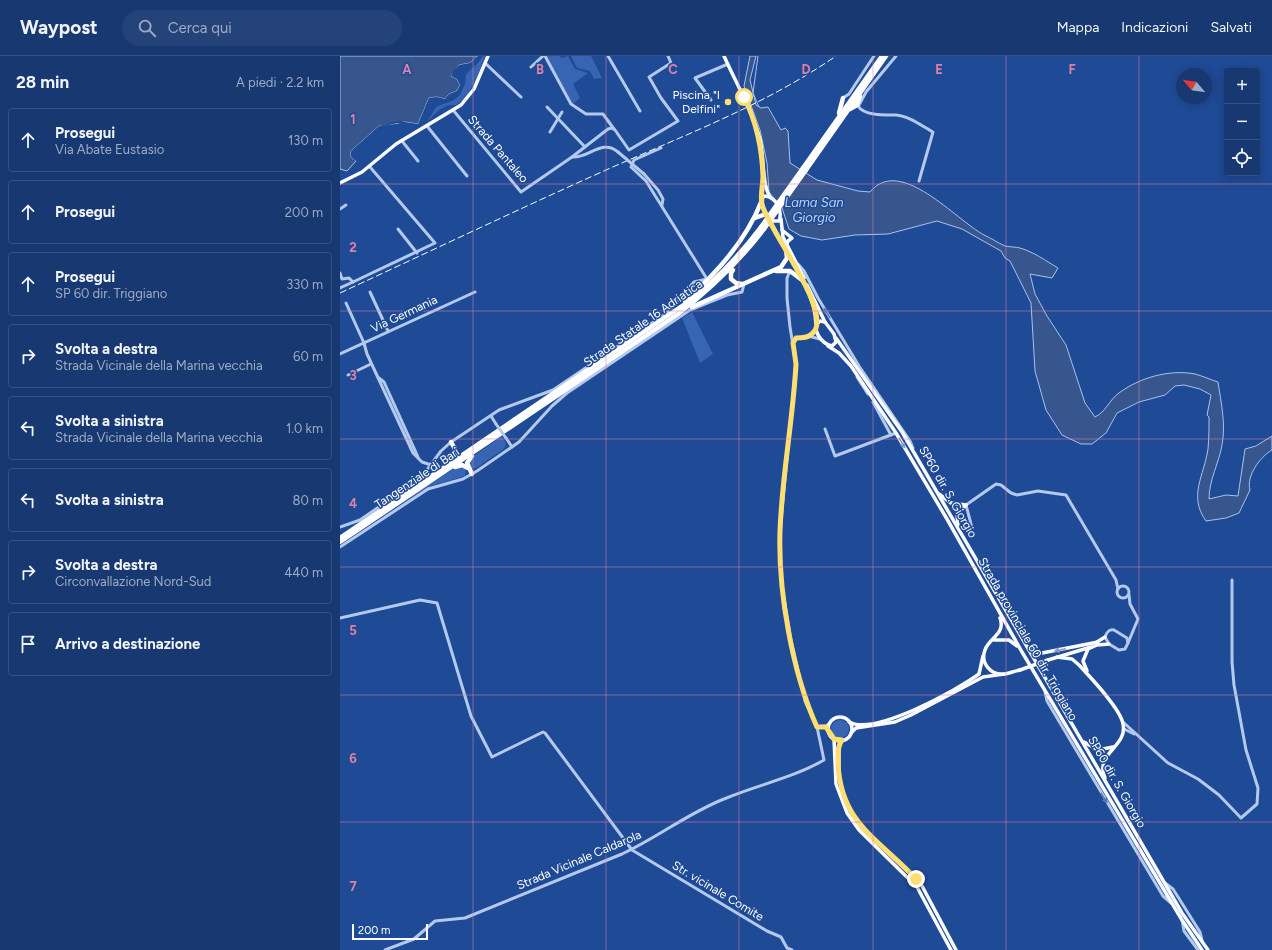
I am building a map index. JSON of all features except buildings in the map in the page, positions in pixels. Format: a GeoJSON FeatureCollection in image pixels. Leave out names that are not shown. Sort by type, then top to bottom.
{"type":"FeatureCollection","features":[{"type":"Feature","properties":{"kind":"highway","name":"Strada Statale 16 Adriatica"},"geometry":{"type":"LineString","coordinates":[[503,430],[676,313],[718,282],[740,260],[848,110],[882,56]]}},
{"type":"Feature","properties":{"kind":"highway","name":"Strada Statale 16 Adriatica"},"geometry":{"type":"LineString","coordinates":[[805,169],[828,132],[886,56]]}},
{"type":"Feature","properties":{"kind":"highway"},"geometry":{"type":"LineString","coordinates":[[843,98],[843,102],[845,104],[862,88]]}},
{"type":"Feature","properties":{"kind":"highway"},"geometry":{"type":"LineString","coordinates":[[848,110],[858,106],[862,88]]}},
{"type":"Feature","properties":{"kind":"highway"},"geometry":{"type":"LineString","coordinates":[[828,132],[841,111],[843,98]]}},
{"type":"Feature","properties":{"kind":"highway"},"geometry":{"type":"LineString","coordinates":[[676,313],[726,257],[755,218],[762,199]]}},
{"type":"Feature","properties":{"kind":"highway"},"geometry":{"type":"LineString","coordinates":[[755,218],[766,214]]}},
{"type":"Feature","properties":{"kind":"highway","name":"Strada Statale 16 Adriatica"},"geometry":{"type":"LineString","coordinates":[[676,313],[702,291],[763,228]]}},
{"type":"Feature","properties":{"kind":"highway"},"geometry":{"type":"LineString","coordinates":[[676,313],[772,272],[784,264],[787,258],[787,247]]}},
{"type":"Feature","properties":{"kind":"highway"},"geometry":{"type":"LineString","coordinates":[[719,266],[728,264],[726,257]]}},
{"type":"Feature","properties":{"kind":"highway"},"geometry":{"type":"LineString","coordinates":[[740,260],[732,271],[731,276],[736,283],[744,283]]}},
{"type":"Feature","properties":{"kind":"highway"},"geometry":{"type":"LineString","coordinates":[[772,272],[790,271],[802,280]]}},
{"type":"Feature","properties":{"kind":"highway","name":"Tangenziale di Bari"},"geometry":{"type":"LineString","coordinates":[[340,538],[503,430]]}},
{"type":"Feature","properties":{"kind":"highway"},"geometry":{"type":"LineString","coordinates":[[455,448],[464,451],[485,437],[495,435]]}},
{"type":"Feature","properties":{"kind":"highway"},"geometry":{"type":"LineString","coordinates":[[472,474],[467,464],[469,458],[489,444],[495,435]]}},
{"type":"Feature","properties":{"kind":"highway"},"geometry":{"type":"LineString","coordinates":[[451,442],[455,448],[456,454],[453,459],[434,472],[431,478],[440,478],[459,465],[468,468]]}},
{"type":"Feature","properties":{"kind":"highway","name":"Tangenziale di Bari"},"geometry":{"type":"LineString","coordinates":[[340,542],[431,478]]}},
{"type":"Feature","properties":{"kind":"main road"},"geometry":{"type":"LineString","coordinates":[[340,183],[356,176],[370,167],[387,151],[453,110],[471,94],[488,56]]}},
{"type":"Feature","properties":{"kind":"main road"},"geometry":{"type":"LineString","coordinates":[[724,56],[751,113],[761,145],[765,185],[770,197],[778,206],[782,230],[787,247],[814,308],[816,327],[820,339]]}},
{"type":"Feature","properties":{"kind":"main road"},"geometry":{"type":"LineString","coordinates":[[761,145],[762,199],[766,214],[798,264],[825,322]]}},
{"type":"Feature","properties":{"kind":"main road"},"geometry":{"type":"LineString","coordinates":[[762,199],[765,196],[770,197]]}},
{"type":"Feature","properties":{"kind":"main road"},"geometry":{"type":"LineString","coordinates":[[769,218],[777,222],[781,219]]}},
{"type":"Feature","properties":{"kind":"main road"},"geometry":{"type":"LineString","coordinates":[[782,230],[792,238],[788,241],[787,247]]}},
{"type":"Feature","properties":{"kind":"main road"},"geometry":{"type":"LineString","coordinates":[[816,327],[821,320],[825,322]]}},
{"type":"Feature","properties":{"kind":"main road","name":"SP60 dir. S. Giorgio"},"geometry":{"type":"LineString","coordinates":[[825,322],[834,330],[836,338],[886,408],[913,452],[1165,883],[1208,950]]}},
{"type":"Feature","properties":{"kind":"main road"},"geometry":{"type":"LineString","coordinates":[[828,346],[835,345],[836,338]]}},
{"type":"Feature","properties":{"kind":"main road","name":"Strada provinciale 60 dir. Triggiano"},"geometry":{"type":"LineString","coordinates":[[820,339],[846,360],[896,433],[947,519],[1022,652],[1172,904],[1202,950]]}},
{"type":"Feature","properties":{"kind":"main road"},"geometry":{"type":"LineString","coordinates":[[929,479],[945,500],[957,505],[966,505]]}},
{"type":"Feature","properties":{"kind":"main road"},"geometry":{"type":"LineString","coordinates":[[966,505],[959,511],[956,522],[968,548]]}},
{"type":"Feature","properties":{"kind":"main road"},"geometry":{"type":"LineString","coordinates":[[951,950],[917,887],[859,830],[847,813],[836,784],[834,739],[828,730],[829,724],[839,717],[855,725],[879,722],[894,718],[910,712],[979,674],[986,646],[994,640],[999,633],[1002,622],[986,590]]}},
{"type":"Feature","properties":{"kind":"main road"},"geometry":{"type":"LineString","coordinates":[[1083,649],[1105,637]]}},
{"type":"Feature","properties":{"kind":"main road"},"geometry":{"type":"LineString","coordinates":[[1022,639],[1032,650],[1042,653],[1098,642]]}},
{"type":"Feature","properties":{"kind":"main road"},"geometry":{"type":"LineString","coordinates":[[994,640],[1010,640],[1022,652]]}},
{"type":"Feature","properties":{"kind":"main road"},"geometry":{"type":"LineString","coordinates":[[956,950],[921,884],[861,827],[850,811],[843,796],[839,776],[839,747],[842,740],[856,728],[895,722],[911,716],[983,676],[1004,674],[1020,670],[1083,649],[1110,644]]}},
{"type":"Feature","properties":{"kind":"main road"},"geometry":{"type":"LineString","coordinates":[[1091,679],[1084,667],[1084,661],[1086,652],[1092,647]]}},
{"type":"Feature","properties":{"kind":"main road"},"geometry":{"type":"LineString","coordinates":[[983,656],[984,662],[989,670],[996,674],[1004,674]]}},
{"type":"Feature","properties":{"kind":"main road"},"geometry":{"type":"LineString","coordinates":[[1056,657],[1072,659],[1091,679],[1116,710],[1123,722],[1123,736],[1105,757],[1103,764],[1104,774],[1108,786]]}},
{"type":"Feature","properties":{"kind":"main road"},"geometry":{"type":"LineString","coordinates":[[849,722],[850,734]]}},
{"type":"Feature","properties":{"kind":"main road"},"geometry":{"type":"LineString","coordinates":[[1080,738],[1088,746],[1098,750],[1114,747]]}},
{"type":"Feature","properties":{"kind":"main road"},"geometry":{"type":"LineString","coordinates":[[834,739],[842,740]]}},
{"type":"Feature","properties":{"kind":"street"},"geometry":{"type":"LineString","coordinates":[[531,67],[544,56],[572,104],[586,114],[603,114],[627,149],[634,148],[678,121],[661,98],[649,77],[671,63],[668,56]]}},
{"type":"Feature","properties":{"kind":"street"},"geometry":{"type":"LineString","coordinates":[[608,56],[640,111]]}},
{"type":"Feature","properties":{"kind":"street"},"geometry":{"type":"LineString","coordinates":[[843,98],[849,94],[874,56]]}},
{"type":"Feature","properties":{"kind":"street"},"geometry":{"type":"LineString","coordinates":[[896,56],[866,92],[858,106],[861,110],[869,113],[896,115],[908,118],[933,132],[919,181]]}},
{"type":"Feature","properties":{"kind":"street"},"geometry":{"type":"LineString","coordinates":[[485,63],[521,97]]}},
{"type":"Feature","properties":{"kind":"street"},"geometry":{"type":"LineString","coordinates":[[711,100],[695,78],[728,64]]}},
{"type":"Feature","properties":{"kind":"street"},"geometry":{"type":"LineString","coordinates":[[547,107],[585,147]]}},
{"type":"Feature","properties":{"kind":"street","name":"Strada Pantaleo"},"geometry":{"type":"LineString","coordinates":[[453,110],[521,192],[572,157],[608,129],[612,128],[615,130]]}},
{"type":"Feature","properties":{"kind":"street"},"geometry":{"type":"LineString","coordinates":[[550,132],[562,112]]}},
{"type":"Feature","properties":{"kind":"street"},"geometry":{"type":"LineString","coordinates":[[427,126],[467,176]]}},
{"type":"Feature","properties":{"kind":"street"},"geometry":{"type":"LineString","coordinates":[[402,141],[418,161]]}},
{"type":"Feature","properties":{"kind":"street","name":"Strada Pantaleo"},"geometry":{"type":"LineString","coordinates":[[572,157],[582,156],[604,147],[611,148],[644,174],[658,190],[663,199],[662,205]]}},
{"type":"Feature","properties":{"kind":"street"},"geometry":{"type":"LineString","coordinates":[[340,527],[360,520],[421,478],[444,448],[451,442],[505,408],[553,390],[667,313],[694,282],[707,280],[644,178],[630,165],[634,160],[661,148]]}},
{"type":"Feature","properties":{"kind":"street"},"geometry":{"type":"LineString","coordinates":[[340,288],[417,253],[434,244],[435,241],[389,191],[370,167]]}},
{"type":"Feature","properties":{"kind":"street"},"geometry":{"type":"LineString","coordinates":[[340,209],[346,205]]}},
{"type":"Feature","properties":{"kind":"street"},"geometry":{"type":"LineString","coordinates":[[398,229],[417,253]]}},
{"type":"Feature","properties":{"kind":"street"},"geometry":{"type":"LineString","coordinates":[[798,264],[804,271],[834,330],[910,441],[913,452]]}},
{"type":"Feature","properties":{"kind":"street"},"geometry":{"type":"LineString","coordinates":[[790,271],[787,278],[791,335],[796,364],[780,531],[781,580],[791,640],[805,701],[817,727],[829,724]]}},
{"type":"Feature","properties":{"kind":"street"},"geometry":{"type":"LineString","coordinates":[[340,273],[342,279],[349,278],[353,282]]}},
{"type":"Feature","properties":{"kind":"street"},"geometry":{"type":"LineString","coordinates":[[340,547],[428,489],[463,479],[472,474],[512,447],[525,436],[552,406],[567,393],[690,310],[727,295],[742,292],[744,283]]}},
{"type":"Feature","properties":{"kind":"street"},"geometry":{"type":"LineString","coordinates":[[370,292],[388,331]]}},
{"type":"Feature","properties":{"kind":"street","name":"Via Germania"},"geometry":{"type":"LineString","coordinates":[[340,354],[475,292]]}},
{"type":"Feature","properties":{"kind":"street"},"geometry":{"type":"LineString","coordinates":[[346,303],[364,343],[371,364],[413,453],[431,465]]}},
{"type":"Feature","properties":{"kind":"street"},"geometry":{"type":"LineString","coordinates":[[808,336],[816,327]]}},
{"type":"Feature","properties":{"kind":"street"},"geometry":{"type":"LineString","coordinates":[[791,335],[796,338],[808,336],[820,339]]}},
{"type":"Feature","properties":{"kind":"street"},"geometry":{"type":"LineString","coordinates":[[793,343],[796,338]]}},
{"type":"Feature","properties":{"kind":"street"},"geometry":{"type":"LineString","coordinates":[[348,375],[371,364]]}},
{"type":"Feature","properties":{"kind":"street"},"geometry":{"type":"LineString","coordinates":[[856,374],[858,381],[876,407],[891,435]]}},
{"type":"Feature","properties":{"kind":"street"},"geometry":{"type":"LineString","coordinates":[[491,416],[512,447]]}},
{"type":"Feature","properties":{"kind":"street"},"geometry":{"type":"LineString","coordinates":[[825,429],[835,456],[896,433]]}},
{"type":"Feature","properties":{"kind":"street"},"geometry":{"type":"LineString","coordinates":[[972,528],[966,505],[999,484],[1015,494],[1021,495],[1038,490],[1066,495],[1117,581],[1129,590],[1130,604]]}},
{"type":"Feature","properties":{"kind":"street"},"geometry":{"type":"LineString","coordinates":[[1124,729],[1136,735],[1168,763],[1205,784],[1219,795],[1241,818],[1257,804],[1258,794],[1254,772],[1245,743],[1234,685],[1232,662],[1232,580]]}},
{"type":"Feature","properties":{"kind":"street"},"geometry":{"type":"LineString","coordinates":[[1117,581],[1118,595],[1130,604],[1138,619],[1134,630],[1128,643],[1122,650],[1116,649],[1105,637],[1111,630],[1124,635],[1130,635],[1134,630]]}},
{"type":"Feature","properties":{"kind":"street"},"geometry":{"type":"LineString","coordinates":[[1118,590],[1125,587]]}},
{"type":"Feature","properties":{"kind":"street"},"geometry":{"type":"LineString","coordinates":[[1124,598],[1129,595]]}},
{"type":"Feature","properties":{"kind":"street"},"geometry":{"type":"LineString","coordinates":[[340,618],[420,600],[437,603],[471,716],[490,755],[492,757],[495,756],[543,732],[545,733],[632,850]]}},
{"type":"Feature","properties":{"kind":"street"},"geometry":{"type":"LineString","coordinates":[[1124,635],[1128,643]]}},
{"type":"Feature","properties":{"kind":"street"},"geometry":{"type":"LineString","coordinates":[[1123,722],[1130,731]]}},
{"type":"Feature","properties":{"kind":"street"},"geometry":{"type":"LineString","coordinates":[[824,726],[828,730]]}},
{"type":"Feature","properties":{"kind":"street","name":"Strada Vicinale Caldarola"},"geometry":{"type":"LineString","coordinates":[[385,950],[414,939],[435,921],[465,918],[632,850],[708,806],[760,786],[804,772],[824,760],[817,727]]}},
{"type":"Feature","properties":{"kind":"street"},"geometry":{"type":"LineString","coordinates":[[1123,736],[1130,731]]}},
{"type":"Feature","properties":{"kind":"street","name":"Str. vicinale Comite"},"geometry":{"type":"LineString","coordinates":[[632,850],[767,931],[780,937],[787,948],[792,950]]}},
{"type":"Feature","properties":{"kind":"street"},"geometry":{"type":"LineString","coordinates":[[1182,920],[1184,931],[1198,950]]}},
{"type":"Feature","properties":{"kind":"shaded area"},"geometry":{"type":"Polygon","coordinates":[[[483,56],[485,56],[477,77],[462,100],[456,105],[448,105],[439,110],[427,122],[436,107],[454,100],[460,95],[465,84],[466,74],[483,56]]]}},
{"type":"Feature","properties":{"kind":"shaded area"},"geometry":{"type":"Polygon","coordinates":[[[546,56],[560,56],[561,58],[568,56],[575,69],[588,73],[573,84],[580,98],[573,104],[546,56]]]}},
{"type":"Feature","properties":{"kind":"shaded area"},"geometry":{"type":"Polygon","coordinates":[[[571,56],[591,56],[602,78],[594,79],[590,71],[577,68],[571,56]]]}},
{"type":"Feature","properties":{"kind":"shaded area"},"geometry":{"type":"Polygon","coordinates":[[[692,312],[713,354],[700,363],[682,318],[692,312]]]}},
{"type":"Feature","properties":{"kind":"shaded area"},"geometry":{"type":"Polygon","coordinates":[[[502,436],[506,444],[504,449],[476,468],[471,468],[468,461],[502,436]]]}},
{"type":"Feature","properties":{"kind":"shaded area"},"geometry":{"type":"Polygon","coordinates":[[[458,466],[466,468],[465,476],[431,486],[383,517],[421,490],[458,466]]]}},
{"type":"Feature","properties":{"kind":"shaded area"},"geometry":{"type":"Polygon","coordinates":[[[840,720],[846,723],[849,729],[846,735],[840,738],[834,735],[831,729],[834,723],[840,720]]]}},
{"type":"Feature","properties":{"kind":"water"},"geometry":{"type":"Polygon","coordinates":[[[340,56],[478,56],[470,63],[459,65],[451,76],[457,79],[460,85],[457,91],[449,94],[445,99],[437,97],[429,98],[418,124],[405,122],[379,126],[351,151],[351,157],[356,161],[347,171],[340,169],[340,56]]]}},
{"type":"Feature","properties":{"kind":"water","name":"Lama San Giorgio"},"geometry":{"type":"Polygon","coordinates":[[[750,56],[756,56],[750,80],[756,105],[761,108],[768,107],[781,130],[785,128],[788,131],[790,163],[817,180],[858,191],[870,192],[882,183],[897,181],[912,185],[944,205],[984,235],[1005,246],[1020,248],[1030,252],[1058,268],[1052,278],[1030,274],[1035,294],[1066,345],[1085,403],[1095,417],[1102,412],[1119,393],[1136,383],[1155,376],[1185,373],[1195,374],[1218,382],[1223,413],[1223,437],[1221,452],[1209,492],[1209,499],[1226,495],[1238,496],[1245,449],[1256,446],[1272,436],[1272,450],[1263,457],[1255,467],[1250,479],[1250,490],[1239,513],[1226,518],[1206,521],[1198,503],[1199,486],[1208,449],[1209,417],[1207,415],[1211,395],[1200,389],[1184,385],[1175,386],[1165,395],[1139,402],[1117,413],[1106,433],[1092,444],[1081,444],[1062,435],[1046,410],[1035,371],[1031,303],[1010,261],[1005,258],[1001,251],[962,229],[937,221],[888,234],[855,235],[822,240],[801,236],[789,229],[782,208],[769,192],[767,163],[760,130],[744,86],[750,56]]]}},
{"type":"Feature","properties":{"kind":"pier"},"geometry":{"type":"Polygon","coordinates":[[[478,56],[479,57],[471,64],[460,67],[456,71],[454,75],[459,77],[462,85],[458,93],[450,95],[445,101],[437,99],[430,100],[419,126],[397,123],[380,127],[353,152],[353,156],[357,160],[356,161],[351,157],[351,151],[379,126],[397,121],[418,124],[429,98],[437,97],[445,99],[449,94],[457,91],[460,85],[457,79],[451,76],[454,70],[459,65],[470,63],[478,56]]]}},
{"type":"Feature","properties":{"kind":"waterway"},"geometry":{"type":"LineString","coordinates":[[758,56],[753,93],[759,107]]}},
{"type":"Feature","properties":{"kind":"railway"},"geometry":{"type":"LineString","coordinates":[[340,293],[512,213],[756,103],[810,73],[836,56]]}},
{"type":"Feature","properties":{"kind":"place","name":"Piscina \"I Delfini\""},"geometry":{"type":"Point","coordinates":[728,102]}},
{"type":"Feature","properties":{"kind":"route"},"geometry":{"type":"LineString","coordinates":[[744,97],[760,138],[763,183],[762,203],[766,214],[797,268],[816,315],[816,329],[813,333],[808,336],[796,338],[793,343],[796,375],[780,531],[781,580],[791,640],[805,701],[817,727],[826,727],[831,737],[839,741],[842,740],[839,743],[839,776],[843,796],[850,811],[861,827],[916,879]]}}]}
